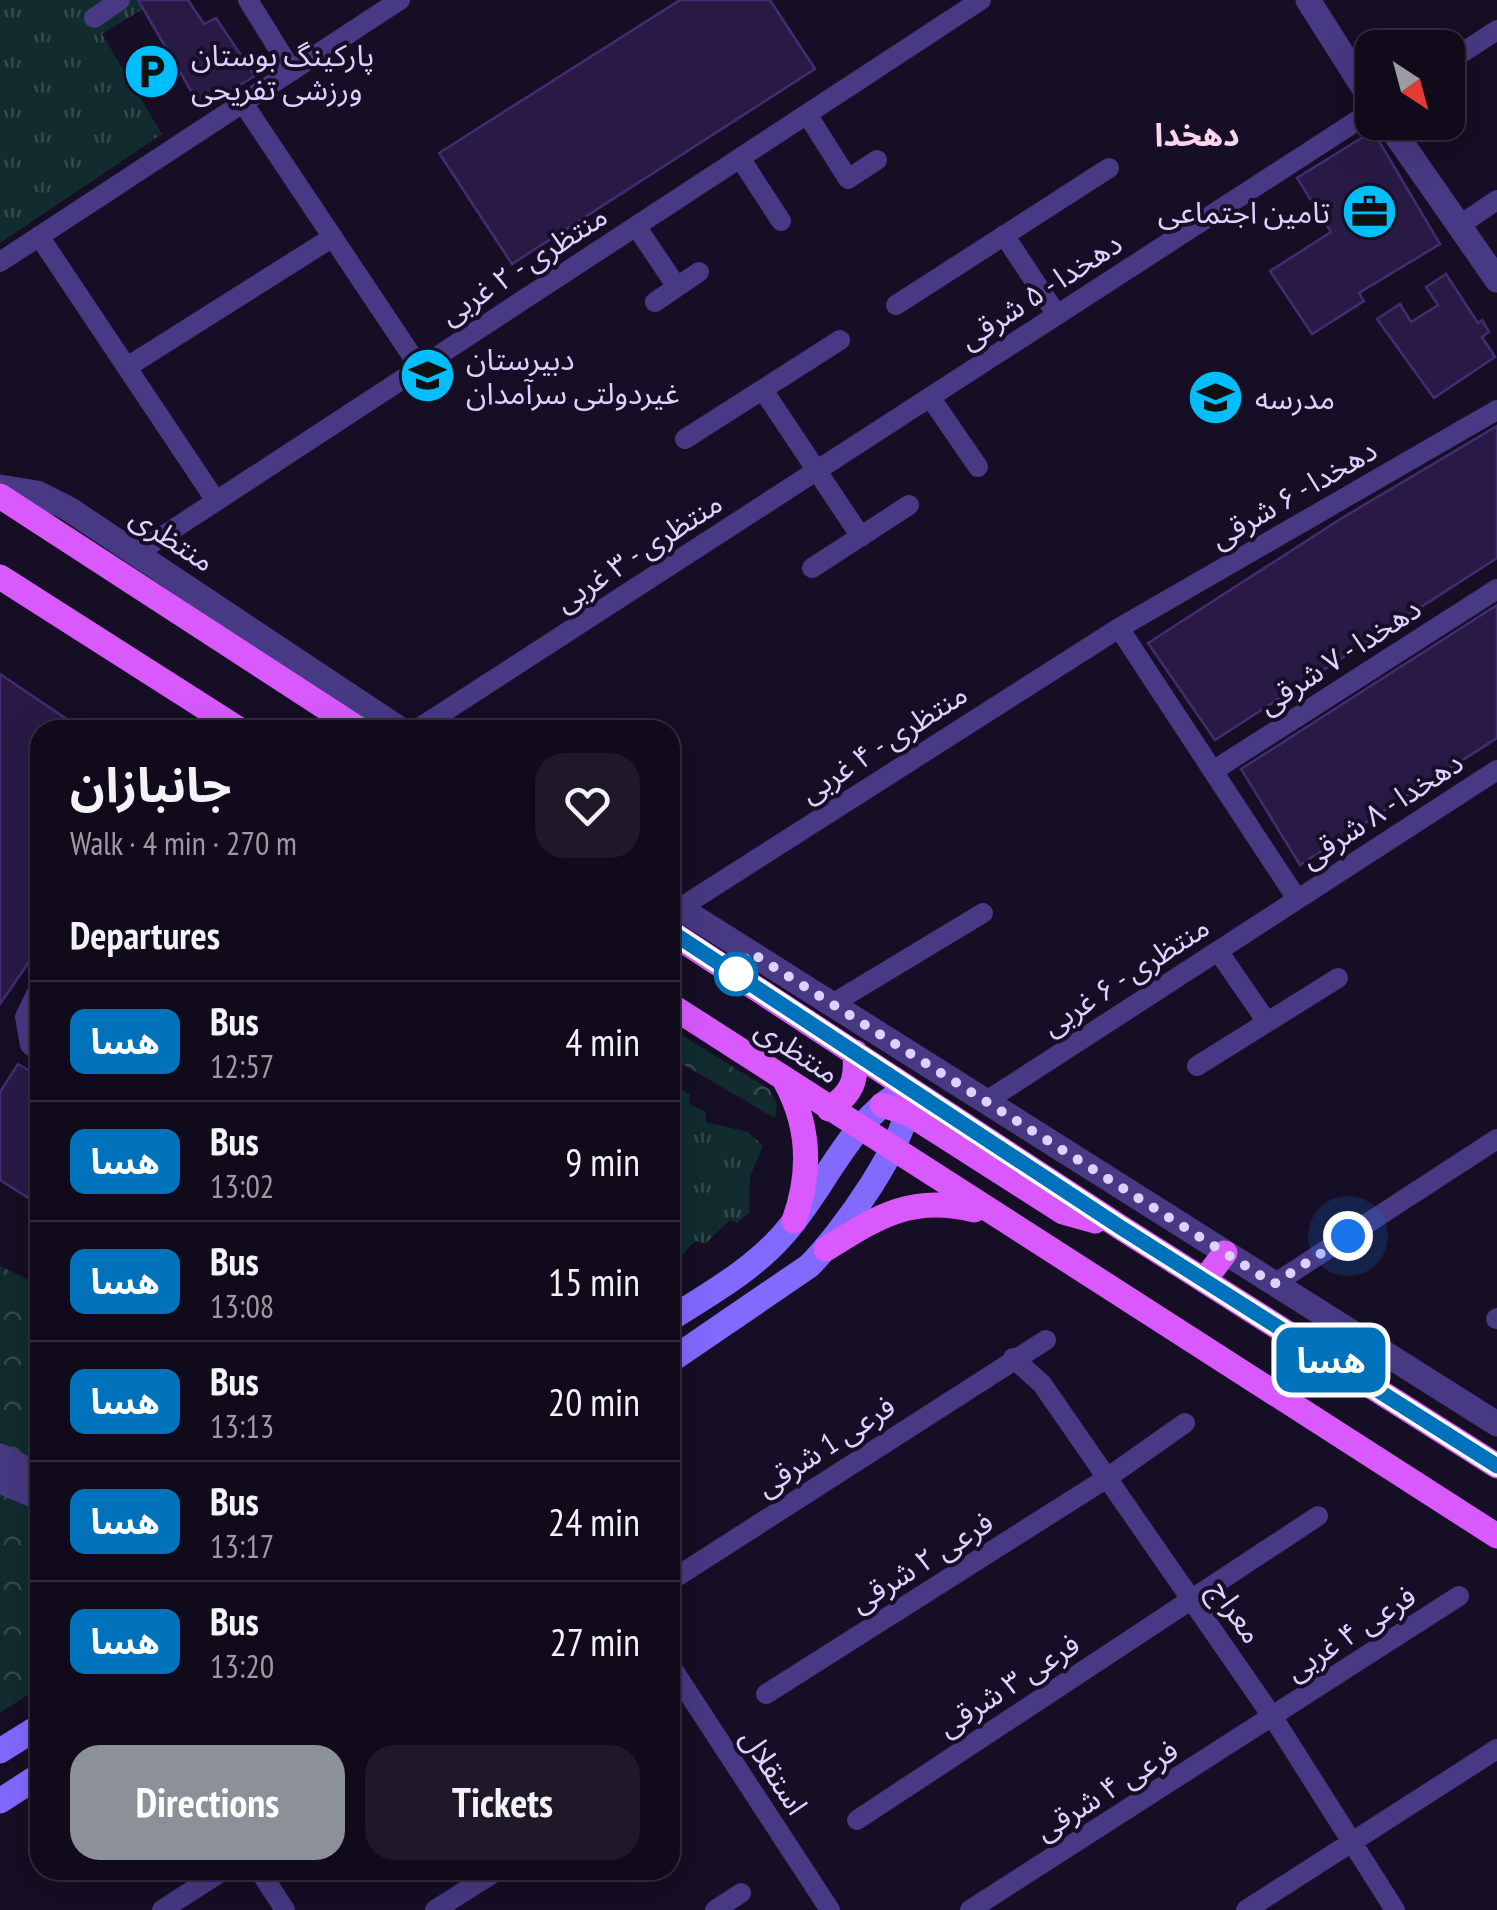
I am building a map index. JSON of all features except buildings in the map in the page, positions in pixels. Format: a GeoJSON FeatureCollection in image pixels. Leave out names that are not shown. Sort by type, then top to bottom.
{"type":"FeatureCollection","features":[{"type":"Feature","properties":{"kind":"main road","name":"منتظری"},"geometry":{"type":"LineString","coordinates":[[0,496],[345,720]]}},
{"type":"Feature","properties":{"kind":"main road"},"geometry":{"type":"LineString","coordinates":[[0,577],[214,720]]}},
{"type":"Feature","properties":{"kind":"main road","name":"منتظری"},"geometry":{"type":"LineString","coordinates":[[680,919],[909,1097],[1497,1466]]}},
{"type":"Feature","properties":{"kind":"main road","name":"منتظری"},"geometry":{"type":"LineString","coordinates":[[680,1011],[890,1150],[1497,1536]]}},
{"type":"Feature","properties":{"kind":"main road"},"geometry":{"type":"LineString","coordinates":[[829,1109],[844,1098],[856,1079],[855,1052]]}},
{"type":"Feature","properties":{"kind":"main road"},"geometry":{"type":"LineString","coordinates":[[782,1077],[798,1104],[806,1143],[805,1190],[787,1230]]}},
{"type":"Feature","properties":{"kind":"main road"},"geometry":{"type":"LineString","coordinates":[[787,1230],[858,1128],[882,1105],[909,1097]]}},
{"type":"Feature","properties":{"kind":"main road"},"geometry":{"type":"LineString","coordinates":[[680,1353],[808,1266],[826,1249],[854,1213],[890,1150],[909,1097]]}},
{"type":"Feature","properties":{"kind":"main road"},"geometry":{"type":"LineString","coordinates":[[909,1097],[986,1162],[1063,1212],[1120,1227]]}},
{"type":"Feature","properties":{"kind":"main road"},"geometry":{"type":"LineString","coordinates":[[964,1195],[963,1181],[969,1171],[986,1162]]}},
{"type":"Feature","properties":{"kind":"main road"},"geometry":{"type":"LineString","coordinates":[[680,1313],[740,1274],[787,1230],[837,1196],[853,1202],[854,1213]]}},
{"type":"Feature","properties":{"kind":"main road"},"geometry":{"type":"LineString","coordinates":[[826,1249],[881,1217],[926,1203],[950,1204],[999,1217]]}},
{"type":"Feature","properties":{"kind":"main road"},"geometry":{"type":"LineString","coordinates":[[1206,1280],[1225,1254]]}},
{"type":"Feature","properties":{"kind":"main road"},"geometry":{"type":"LineString","coordinates":[[0,1752],[30,1732]]}},
{"type":"Feature","properties":{"kind":"main road"},"geometry":{"type":"LineString","coordinates":[[0,1801],[30,1782]]}},
{"type":"Feature","properties":{"kind":"street"},"geometry":{"type":"LineString","coordinates":[[94,18],[120,0]]}},
{"type":"Feature","properties":{"kind":"street"},"geometry":{"type":"LineString","coordinates":[[248,0],[292,71]]}},
{"type":"Feature","properties":{"kind":"street"},"geometry":{"type":"LineString","coordinates":[[0,262],[400,0]]}},
{"type":"Feature","properties":{"kind":"street","name":"منتظری - ۲ غربی"},"geometry":{"type":"LineString","coordinates":[[138,553],[981,0]]}},
{"type":"Feature","properties":{"kind":"street"},"geometry":{"type":"LineString","coordinates":[[1308,0],[1355,74]]}},
{"type":"Feature","properties":{"kind":"street"},"geometry":{"type":"LineString","coordinates":[[1465,51],[1497,30]]}},
{"type":"Feature","properties":{"kind":"street"},"geometry":{"type":"LineString","coordinates":[[243,103],[420,368]]}},
{"type":"Feature","properties":{"kind":"street"},"geometry":{"type":"LineString","coordinates":[[807,114],[848,179],[877,160]]}},
{"type":"Feature","properties":{"kind":"street","name":"دهخدا - ۵ شرقی"},"geometry":{"type":"LineString","coordinates":[[892,422],[1355,121]]}},
{"type":"Feature","properties":{"kind":"street"},"geometry":{"type":"LineString","coordinates":[[1400,140],[1497,280]]}},
{"type":"Feature","properties":{"kind":"street"},"geometry":{"type":"LineString","coordinates":[[740,158],[781,221]]}},
{"type":"Feature","properties":{"kind":"street"},"geometry":{"type":"LineString","coordinates":[[896,305],[1108,168]]}},
{"type":"Feature","properties":{"kind":"street"},"geometry":{"type":"LineString","coordinates":[[1460,225],[1497,200]]}},
{"type":"Feature","properties":{"kind":"street"},"geometry":{"type":"LineString","coordinates":[[636,226],[677,287]]}},
{"type":"Feature","properties":{"kind":"street"},"geometry":{"type":"LineString","coordinates":[[1004,235],[1056,315]]}},
{"type":"Feature","properties":{"kind":"street"},"geometry":{"type":"LineString","coordinates":[[39,236],[216,501]]}},
{"type":"Feature","properties":{"kind":"street"},"geometry":{"type":"LineString","coordinates":[[126,367],[333,237]]}},
{"type":"Feature","properties":{"kind":"street"},"geometry":{"type":"LineString","coordinates":[[655,302],[699,272]]}},
{"type":"Feature","properties":{"kind":"street"},"geometry":{"type":"LineString","coordinates":[[685,439],[840,340]]}},
{"type":"Feature","properties":{"kind":"street"},"geometry":{"type":"LineString","coordinates":[[763,390],[861,537]]}},
{"type":"Feature","properties":{"kind":"street"},"geometry":{"type":"LineString","coordinates":[[930,397],[978,467]]}},
{"type":"Feature","properties":{"kind":"street","name":"دهخدا - ۶ شرقی"},"geometry":{"type":"LineString","coordinates":[[1119,628],[1497,410]]}},
{"type":"Feature","properties":{"kind":"street","name":"منتظری - ۳ غربی"},"geometry":{"type":"LineString","coordinates":[[431,720],[892,422]]}},
{"type":"Feature","properties":{"kind":"street","name":"منتظری"},"geometry":{"type":"LineString","coordinates":[[0,487],[36,493],[138,553],[387,720]]}},
{"type":"Feature","properties":{"kind":"street"},"geometry":{"type":"LineString","coordinates":[[812,568],[910,506]]}},
{"type":"Feature","properties":{"kind":"street","name":"دهخدا - ۷ شرقی"},"geometry":{"type":"LineString","coordinates":[[1213,772],[1497,589]]}},
{"type":"Feature","properties":{"kind":"street"},"geometry":{"type":"LineString","coordinates":[[1119,628],[1297,900]]}},
{"type":"Feature","properties":{"kind":"street","name":"منتظری - ۴ غربی"},"geometry":{"type":"LineString","coordinates":[[680,910],[1119,628]]}},
{"type":"Feature","properties":{"kind":"street","name":"دهخدا - ۸ شرقی"},"geometry":{"type":"LineString","coordinates":[[1297,900],[1497,770]]}},
{"type":"Feature","properties":{"kind":"street","name":"منتظری - ۶ غربی"},"geometry":{"type":"LineString","coordinates":[[985,1102],[1297,900]]}},
{"type":"Feature","properties":{"kind":"street"},"geometry":{"type":"LineString","coordinates":[[832,1004],[983,913]]}},
{"type":"Feature","properties":{"kind":"street","name":"منتظری"},"geometry":{"type":"LineString","coordinates":[[680,918],[832,1004],[1497,1424]]}},
{"type":"Feature","properties":{"kind":"street"},"geometry":{"type":"LineString","coordinates":[[1218,951],[1268,1022]]}},
{"type":"Feature","properties":{"kind":"street"},"geometry":{"type":"LineString","coordinates":[[1196,1066],[1338,978]]}},
{"type":"Feature","properties":{"kind":"street"},"geometry":{"type":"LineString","coordinates":[[30,1006],[25,1016],[30,1046]]}},
{"type":"Feature","properties":{"kind":"street"},"geometry":{"type":"LineString","coordinates":[[1274,1284],[1497,1139]]}},
{"type":"Feature","properties":{"kind":"street","name":"فرعی 1 شرقی"},"geometry":{"type":"LineString","coordinates":[[680,1575],[1046,1340]]}},
{"type":"Feature","properties":{"kind":"street","name":"معراج"},"geometry":{"type":"LineString","coordinates":[[1013,1358],[1042,1384],[1192,1598],[1396,1910]]}},
{"type":"Feature","properties":{"kind":"street","name":"فرعی ۲ شرقی"},"geometry":{"type":"LineString","coordinates":[[766,1694],[1107,1478],[1185,1423]]}},
{"type":"Feature","properties":{"kind":"street"},"geometry":{"type":"LineString","coordinates":[[0,1456],[30,1471]]}},
{"type":"Feature","properties":{"kind":"street"},"geometry":{"type":"LineString","coordinates":[[0,1481],[30,1494]]}},
{"type":"Feature","properties":{"kind":"street","name":"فرعی ۳ شرقی"},"geometry":{"type":"LineString","coordinates":[[857,1820],[1318,1516]]}},
{"type":"Feature","properties":{"kind":"street","name":"فرعی ۴ غربی"},"geometry":{"type":"LineString","coordinates":[[1274,1718],[1459,1596]]}},
{"type":"Feature","properties":{"kind":"street","name":"استقلال"},"geometry":{"type":"LineString","coordinates":[[680,1680],[830,1910]]}},
{"type":"Feature","properties":{"kind":"street","name":"فرعی ۴ شرقی"},"geometry":{"type":"LineString","coordinates":[[970,1910],[1274,1718]]}},
{"type":"Feature","properties":{"kind":"street"},"geometry":{"type":"LineString","coordinates":[[1246,1910],[1497,1749]]}},
{"type":"Feature","properties":{"kind":"street"},"geometry":{"type":"LineString","coordinates":[[162,1910],[208,1880]]}},
{"type":"Feature","properties":{"kind":"street"},"geometry":{"type":"LineString","coordinates":[[266,1880],[285,1910]]}},
{"type":"Feature","properties":{"kind":"street"},"geometry":{"type":"LineString","coordinates":[[435,1910],[482,1880]]}},
{"type":"Feature","properties":{"kind":"street"},"geometry":{"type":"LineString","coordinates":[[715,1910],[741,1892]]}},
{"type":"Feature","properties":{"kind":"green space"},"geometry":{"type":"Polygon","coordinates":[[[0,0],[137,0],[143,9],[102,34],[162,134],[0,243],[0,0]]]}},
{"type":"Feature","properties":{"kind":"green space"},"geometry":{"type":"Polygon","coordinates":[[[680,1034],[769,1089],[777,1104],[775,1118],[680,1063],[680,1034]]]}},
{"type":"Feature","properties":{"kind":"green space"},"geometry":{"type":"Polygon","coordinates":[[[680,1089],[690,1095],[689,1104],[706,1112],[706,1122],[748,1132],[763,1146],[750,1176],[749,1213],[737,1223],[730,1220],[705,1244],[696,1241],[680,1257],[680,1089]]]}},
{"type":"Feature","properties":{"kind":"green space"},"geometry":{"type":"Polygon","coordinates":[[[0,1266],[30,1280],[30,1462],[0,1448],[0,1266]]]}},
{"type":"Feature","properties":{"kind":"green space"},"geometry":{"type":"Polygon","coordinates":[[[0,1492],[30,1507],[30,1694],[0,1713],[0,1492]]]}},
{"type":"Feature","properties":{"kind":"bus line","name":"هسا"},"geometry":{"type":"LineString","coordinates":[[680,938],[1120,1227],[1497,1466]]}},
{"type":"Feature","properties":{"kind":"place","name":"پارکینگ بوستان ورزشی تفریحی"},"geometry":{"type":"Point","coordinates":[152,71]}},
{"type":"Feature","properties":{"kind":"place","name":"تامین اجتماعی"},"geometry":{"type":"Point","coordinates":[1369,211]}},
{"type":"Feature","properties":{"kind":"place","name":"دبیرستان غیردولتی سرآمدان"},"geometry":{"type":"Point","coordinates":[427,375]}},
{"type":"Feature","properties":{"kind":"place","name":"مدرسه"},"geometry":{"type":"Point","coordinates":[1216,397]}},
{"type":"Feature","properties":{"kind":"district","name":"دهخدا"},"geometry":{"type":"Point","coordinates":[1197,134]}},
{"type":"Feature","properties":{"kind":"route"},"geometry":{"type":"LineString","coordinates":[[736,974],[750,952],[1274,1284],[1348,1236]]}}]}
